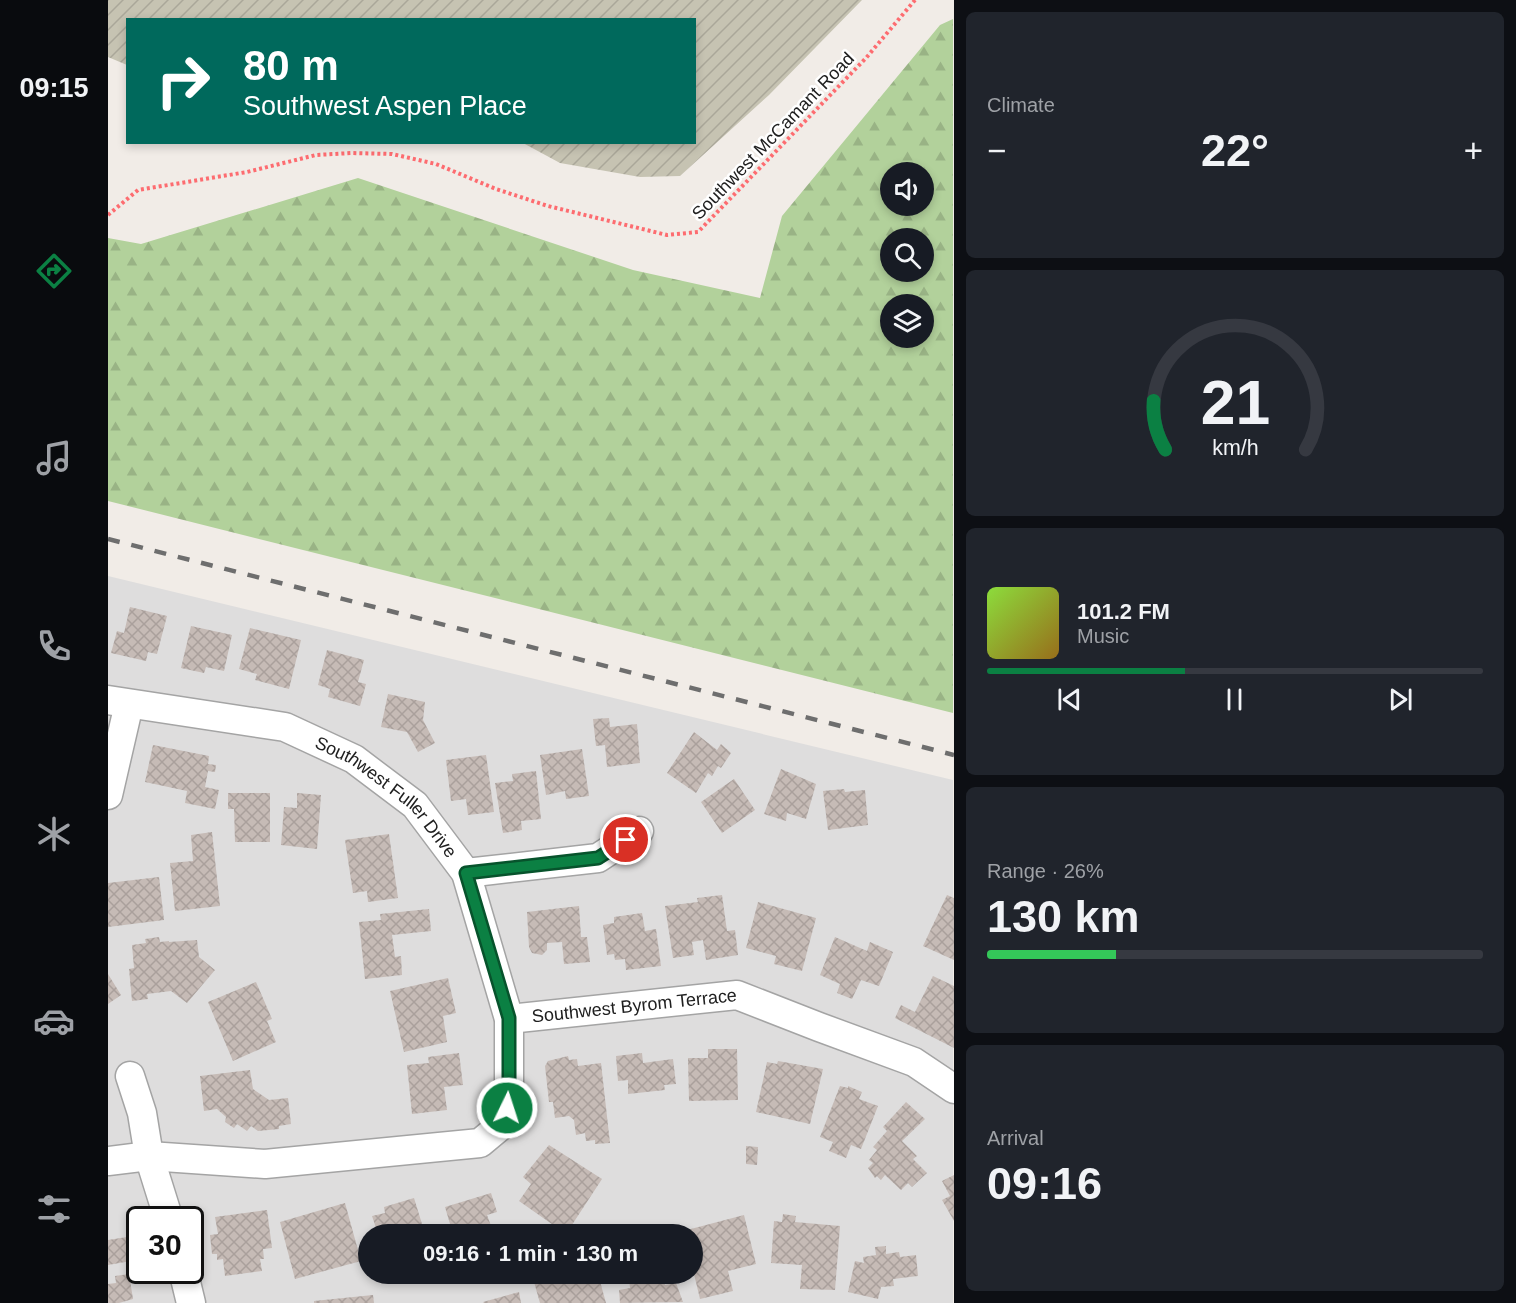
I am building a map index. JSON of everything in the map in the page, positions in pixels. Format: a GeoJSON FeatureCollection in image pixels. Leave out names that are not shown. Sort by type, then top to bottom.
{"type":"FeatureCollection","features":[{"type":"Feature","properties":{"kind":"street"},"geometry":{"type":"LineString","coordinates":[[108,795],[119,702]]}},
{"type":"Feature","properties":{"kind":"street","name":"Southwest Fuller Drive"},"geometry":{"type":"LineString","coordinates":[[108,1161],[149,1156],[265,1164],[480,1143],[504,1123],[509,1092],[509,1018],[466,873],[415,805],[354,759],[285,727],[119,702]]}},
{"type":"Feature","properties":{"kind":"street"},"geometry":{"type":"LineString","coordinates":[[466,873],[598,858],[639,831]]}},
{"type":"Feature","properties":{"kind":"street","name":"Southwest Byrom Terrace"},"geometry":{"type":"LineString","coordinates":[[509,1018],[737,994],[914,1062],[954,1089]]}},
{"type":"Feature","properties":{"kind":"street"},"geometry":{"type":"LineString","coordinates":[[130,1076],[142,1113],[149,1156],[165,1206]]}},
{"type":"Feature","properties":{"kind":"street"},"geometry":{"type":"LineString","coordinates":[[186,1284],[191,1303]]}},
{"type":"Feature","properties":{"kind":"path","name":"Southwest McCamant Road"},"geometry":{"type":"LineString","coordinates":[[108,215],[138,189],[247,172],[316,155],[361,153],[392,154],[436,164],[496,189],[548,206],[667,236],[698,232],[866,58],[915,0]]}},
{"type":"Feature","properties":{"kind":"shaded area"},"geometry":{"type":"Polygon","coordinates":[[[108,0],[862,0],[769,95],[680,176],[640,177],[560,163],[525,144],[696,144],[696,18],[126,18],[126,65],[108,57],[108,0]]]}},
{"type":"Feature","properties":{"kind":"shaded area"},"geometry":{"type":"Polygon","coordinates":[[[108,576],[953,780],[953,1303],[108,1303],[108,576]]]}},
{"type":"Feature","properties":{"kind":"green space"},"geometry":{"type":"Polygon","coordinates":[[[953,19],[953,713],[108,501],[108,238],[141,244],[358,178],[633,270],[760,298],[782,216],[940,25],[953,19]]]}},
{"type":"Feature","properties":{"kind":"building"},"geometry":{"type":"Polygon","coordinates":[[[130,607],[167,616],[157,654],[148,652],[146,661],[111,653],[117,631],[124,633],[130,607]]]}},
{"type":"Feature","properties":{"kind":"building"},"geometry":{"type":"Polygon","coordinates":[[[191,626],[232,635],[224,671],[206,667],[204,673],[181,668],[191,626]]]}},
{"type":"Feature","properties":{"kind":"building"},"geometry":{"type":"Polygon","coordinates":[[[250,628],[301,640],[289,689],[255,680],[257,674],[239,669],[250,628]]]}},
{"type":"Feature","properties":{"kind":"building"},"geometry":{"type":"Polygon","coordinates":[[[327,650],[364,660],[358,682],[366,684],[360,706],[328,697],[330,689],[318,685],[327,650]]]}},
{"type":"Feature","properties":{"kind":"building"},"geometry":{"type":"Polygon","coordinates":[[[388,694],[425,702],[423,720],[435,743],[418,752],[407,732],[381,727],[388,694]]]}},
{"type":"Feature","properties":{"kind":"building"},"geometry":{"type":"Polygon","coordinates":[[[609,718],[610,727],[637,724],[640,763],[607,767],[605,745],[596,746],[593,719],[609,718]]]}},
{"type":"Feature","properties":{"kind":"building"},"geometry":{"type":"Polygon","coordinates":[[[694,732],[717,750],[721,744],[731,753],[721,768],[718,766],[712,776],[708,773],[696,793],[667,773],[694,732]]]}},
{"type":"Feature","properties":{"kind":"building"},"geometry":{"type":"Polygon","coordinates":[[[153,745],[209,756],[208,764],[216,765],[215,772],[208,771],[205,787],[219,790],[215,809],[185,803],[187,791],[145,782],[153,745]]]}},
{"type":"Feature","properties":{"kind":"building"},"geometry":{"type":"Polygon","coordinates":[[[582,749],[589,796],[566,799],[565,791],[546,795],[540,755],[582,749]]]}},
{"type":"Feature","properties":{"kind":"building"},"geometry":{"type":"Polygon","coordinates":[[[486,755],[494,812],[468,815],[466,799],[451,801],[446,760],[486,755]]]}},
{"type":"Feature","properties":{"kind":"building"},"geometry":{"type":"Polygon","coordinates":[[[781,769],[816,784],[806,819],[787,813],[786,821],[764,814],[781,769]]]}},
{"type":"Feature","properties":{"kind":"building"},"geometry":{"type":"Polygon","coordinates":[[[536,771],[541,819],[521,821],[522,830],[503,833],[495,783],[513,781],[512,774],[536,771]]]}},
{"type":"Feature","properties":{"kind":"building"},"geometry":{"type":"Polygon","coordinates":[[[734,779],[755,810],[722,833],[701,802],[734,779]]]}},
{"type":"Feature","properties":{"kind":"building"},"geometry":{"type":"Polygon","coordinates":[[[844,789],[845,792],[865,790],[868,825],[828,830],[823,791],[844,789]]]}},
{"type":"Feature","properties":{"kind":"building"},"geometry":{"type":"Polygon","coordinates":[[[228,793],[270,793],[270,842],[235,842],[234,809],[228,809],[228,793]]]}},
{"type":"Feature","properties":{"kind":"building"},"geometry":{"type":"Polygon","coordinates":[[[297,793],[321,795],[317,849],[281,845],[284,807],[297,808],[297,793]]]}},
{"type":"Feature","properties":{"kind":"building"},"geometry":{"type":"Polygon","coordinates":[[[212,832],[220,906],[175,911],[170,863],[193,861],[191,835],[212,832]]]}},
{"type":"Feature","properties":{"kind":"building"},"geometry":{"type":"Polygon","coordinates":[[[389,834],[398,898],[368,902],[367,891],[353,893],[345,840],[389,834]]]}},
{"type":"Feature","properties":{"kind":"building"},"geometry":{"type":"Polygon","coordinates":[[[159,877],[164,920],[108,927],[108,883],[159,877]]]}},
{"type":"Feature","properties":{"kind":"building"},"geometry":{"type":"Polygon","coordinates":[[[722,895],[727,931],[735,930],[738,955],[706,960],[703,940],[692,942],[694,955],[673,958],[665,906],[698,902],[697,898],[722,895]]]}},
{"type":"Feature","properties":{"kind":"building"},"geometry":{"type":"Polygon","coordinates":[[[947,895],[954,898],[954,960],[923,946],[947,895]]]}},
{"type":"Feature","properties":{"kind":"building"},"geometry":{"type":"Polygon","coordinates":[[[758,902],[816,918],[802,971],[774,964],[776,956],[746,948],[758,902]]]}},
{"type":"Feature","properties":{"kind":"building"},"geometry":{"type":"Polygon","coordinates":[[[579,906],[581,937],[587,937],[590,962],[564,964],[562,942],[547,943],[547,950],[542,955],[532,953],[529,947],[527,912],[579,906]]]}},
{"type":"Feature","properties":{"kind":"building"},"geometry":{"type":"Polygon","coordinates":[[[429,909],[431,931],[392,935],[395,957],[401,956],[402,975],[365,979],[359,922],[381,920],[380,914],[429,909]]]}},
{"type":"Feature","properties":{"kind":"building"},"geometry":{"type":"Polygon","coordinates":[[[642,913],[645,931],[656,929],[661,966],[626,970],[625,959],[615,960],[614,954],[607,955],[603,925],[614,923],[614,917],[642,913]]]}},
{"type":"Feature","properties":{"kind":"building"},"geometry":{"type":"Polygon","coordinates":[[[159,937],[160,942],[197,940],[199,957],[215,970],[187,1003],[171,991],[147,994],[148,999],[132,1001],[129,969],[134,968],[132,945],[146,943],[145,939],[159,937]]]}},
{"type":"Feature","properties":{"kind":"building"},"geometry":{"type":"Polygon","coordinates":[[[835,937],[867,951],[870,942],[893,952],[879,986],[861,980],[852,999],[837,993],[840,984],[820,975],[835,937]]]}},
{"type":"Feature","properties":{"kind":"building"},"geometry":{"type":"Polygon","coordinates":[[[108,974],[121,995],[108,1004],[108,974]]]}},
{"type":"Feature","properties":{"kind":"building"},"geometry":{"type":"Polygon","coordinates":[[[933,976],[954,986],[954,1048],[895,1018],[901,1005],[915,1012],[933,976]]]}},
{"type":"Feature","properties":{"kind":"building"},"geometry":{"type":"Polygon","coordinates":[[[448,978],[456,1013],[443,1016],[447,1042],[404,1052],[390,991],[448,978]]]}},
{"type":"Feature","properties":{"kind":"building"},"geometry":{"type":"Polygon","coordinates":[[[256,982],[272,1019],[267,1021],[276,1042],[233,1061],[208,1002],[256,982]]]}},
{"type":"Feature","properties":{"kind":"building"},"geometry":{"type":"Polygon","coordinates":[[[708,1049],[737,1049],[738,1100],[689,1101],[688,1058],[708,1058],[708,1049]]]}},
{"type":"Feature","properties":{"kind":"building"},"geometry":{"type":"Polygon","coordinates":[[[459,1053],[463,1085],[444,1087],[447,1110],[412,1114],[407,1065],[429,1063],[428,1057],[459,1053]]]}},
{"type":"Feature","properties":{"kind":"building"},"geometry":{"type":"Polygon","coordinates":[[[642,1053],[643,1063],[673,1059],[676,1084],[664,1085],[665,1090],[628,1094],[628,1080],[618,1081],[616,1056],[642,1053]]]}},
{"type":"Feature","properties":{"kind":"building"},"geometry":{"type":"Polygon","coordinates":[[[568,1056],[569,1060],[577,1059],[578,1066],[601,1063],[610,1143],[595,1144],[595,1140],[586,1141],[585,1133],[576,1135],[574,1120],[569,1116],[555,1118],[553,1102],[549,1102],[545,1066],[548,1061],[568,1056]]]}},
{"type":"Feature","properties":{"kind":"building"},"geometry":{"type":"Polygon","coordinates":[[[778,1061],[823,1069],[810,1124],[756,1112],[767,1062],[777,1064],[778,1061]]]}},
{"type":"Feature","properties":{"kind":"building"},"geometry":{"type":"Polygon","coordinates":[[[250,1070],[253,1089],[269,1100],[288,1098],[291,1124],[279,1126],[279,1129],[258,1131],[251,1126],[247,1131],[237,1124],[234,1128],[225,1122],[226,1117],[217,1109],[204,1111],[200,1076],[250,1070]]]}},
{"type":"Feature","properties":{"kind":"building"},"geometry":{"type":"Polygon","coordinates":[[[840,1086],[848,1088],[848,1086],[862,1092],[859,1099],[878,1106],[861,1149],[851,1145],[846,1158],[829,1151],[833,1142],[820,1137],[840,1086]]]}},
{"type":"Feature","properties":{"kind":"building"},"geometry":{"type":"Polygon","coordinates":[[[906,1102],[925,1119],[902,1141],[917,1156],[913,1159],[927,1173],[912,1187],[908,1183],[901,1190],[885,1175],[881,1180],[877,1176],[875,1178],[868,1168],[873,1163],[869,1160],[877,1150],[873,1147],[887,1131],[883,1127],[906,1102]]]}},
{"type":"Feature","properties":{"kind":"building"},"geometry":{"type":"Polygon","coordinates":[[[549,1145],[602,1179],[573,1224],[552,1224],[519,1201],[531,1184],[523,1177],[549,1145]]]}},
{"type":"Feature","properties":{"kind":"building"},"geometry":{"type":"Polygon","coordinates":[[[746,1146],[758,1147],[757,1165],[746,1164],[746,1146]]]}},
{"type":"Feature","properties":{"kind":"building"},"geometry":{"type":"Polygon","coordinates":[[[954,1175],[954,1221],[942,1200],[950,1196],[942,1181],[954,1175]]]}},
{"type":"Feature","properties":{"kind":"building"},"geometry":{"type":"Polygon","coordinates":[[[491,1193],[497,1212],[487,1215],[490,1224],[450,1224],[445,1207],[491,1193]]]}},
{"type":"Feature","properties":{"kind":"building"},"geometry":{"type":"Polygon","coordinates":[[[414,1198],[422,1224],[375,1224],[372,1216],[385,1213],[384,1207],[414,1198]]]}},
{"type":"Feature","properties":{"kind":"building"},"geometry":{"type":"Polygon","coordinates":[[[345,1203],[358,1250],[358,1262],[295,1279],[280,1222],[345,1203]]]}},
{"type":"Feature","properties":{"kind":"building"},"geometry":{"type":"Polygon","coordinates":[[[267,1210],[272,1248],[263,1249],[264,1259],[260,1259],[262,1271],[225,1276],[223,1259],[217,1260],[217,1254],[212,1254],[210,1235],[218,1234],[215,1217],[267,1210]]]}},
{"type":"Feature","properties":{"kind":"building"},"geometry":{"type":"Polygon","coordinates":[[[783,1214],[796,1216],[795,1222],[840,1226],[835,1290],[800,1289],[802,1265],[771,1263],[774,1221],[782,1222],[783,1214]]]}},
{"type":"Feature","properties":{"kind":"building"},"geometry":{"type":"Polygon","coordinates":[[[744,1215],[756,1264],[728,1271],[733,1291],[700,1299],[696,1284],[703,1284],[703,1226],[744,1215]]]}},
{"type":"Feature","properties":{"kind":"building"},"geometry":{"type":"Polygon","coordinates":[[[126,1237],[126,1262],[108,1265],[108,1240],[126,1237]]]}},
{"type":"Feature","properties":{"kind":"building"},"geometry":{"type":"Polygon","coordinates":[[[886,1246],[886,1254],[899,1252],[900,1257],[916,1255],[918,1276],[893,1279],[894,1286],[881,1287],[878,1299],[848,1292],[855,1261],[864,1263],[863,1257],[876,1255],[875,1247],[886,1246]]]}},
{"type":"Feature","properties":{"kind":"building"},"geometry":{"type":"Polygon","coordinates":[[[126,1274],[126,1284],[131,1284],[133,1299],[108,1303],[108,1284],[116,1283],[115,1276],[126,1274]]]}},
{"type":"Feature","properties":{"kind":"building"},"geometry":{"type":"Polygon","coordinates":[[[535,1284],[601,1284],[606,1303],[540,1303],[535,1284]]]}},
{"type":"Feature","properties":{"kind":"building"},"geometry":{"type":"Polygon","coordinates":[[[630,1284],[676,1284],[683,1302],[620,1303],[619,1290],[630,1288],[630,1284]]]}},
{"type":"Feature","properties":{"kind":"building"},"geometry":{"type":"Polygon","coordinates":[[[519,1292],[521,1303],[483,1302],[519,1292]]]}},
{"type":"Feature","properties":{"kind":"building"},"geometry":{"type":"Polygon","coordinates":[[[373,1295],[374,1303],[314,1303],[314,1301],[373,1295]]]}},
{"type":"Feature","properties":{"kind":"railway"},"geometry":{"type":"LineString","coordinates":[[108,539],[954,755]]}},
{"type":"Feature","properties":{"kind":"route"},"geometry":{"type":"LineString","coordinates":[[507,1108],[509,1018],[466,873],[598,858],[626,840]]}}]}
